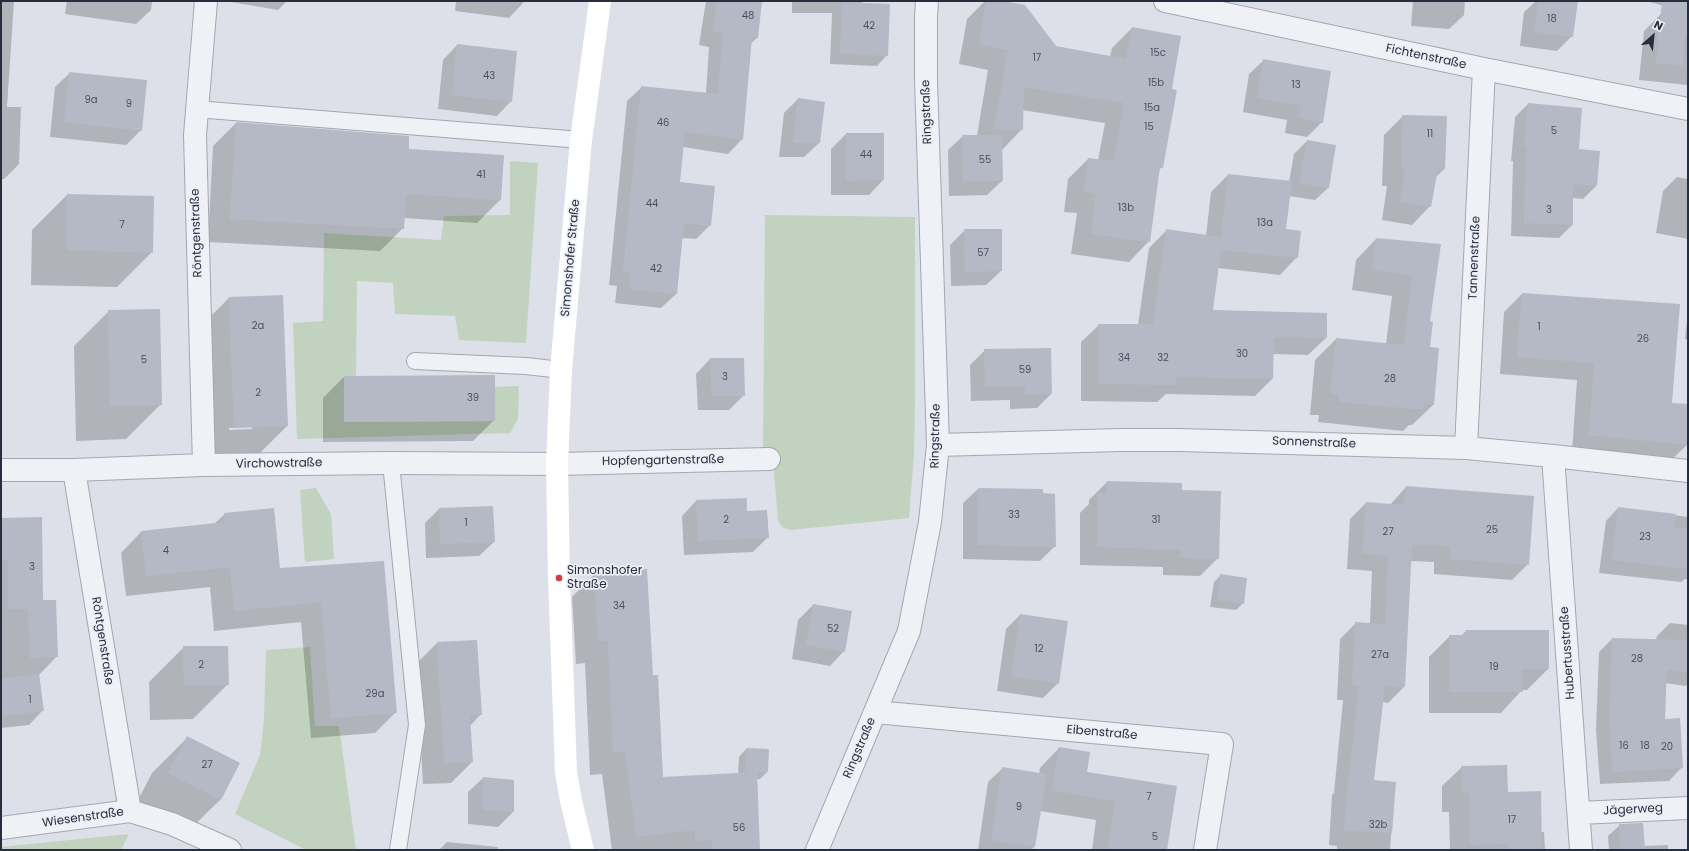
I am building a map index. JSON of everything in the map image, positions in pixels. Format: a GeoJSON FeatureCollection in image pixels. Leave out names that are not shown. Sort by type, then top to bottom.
{"type":"FeatureCollection","features":[{"type":"Feature","properties":{"kind":"street","name":"Röntgenstraße"},"geometry":{"type":"LineString","coordinates":[[204,465],[194,135],[206,1]]}},
{"type":"Feature","properties":{"kind":"street","name":"Simonshofer Straße"},"geometry":{"type":"LineString","coordinates":[[583,850],[571,801],[566,772],[559,578],[557,464],[561,370],[581,140],[600,1]]}},
{"type":"Feature","properties":{"kind":"street","name":"Ringstraße"},"geometry":{"type":"LineString","coordinates":[[817,850],[909,631],[930,522],[938,445],[926,80],[927,1]]}},
{"type":"Feature","properties":{"kind":"street","name":"Fichtenstraße"},"geometry":{"type":"LineString","coordinates":[[1165,1],[1484,69],[1688,109]]}},
{"type":"Feature","properties":{"kind":"street","name":"Tannenstraße"},"geometry":{"type":"LineString","coordinates":[[1466,448],[1484,69]]}},
{"type":"Feature","properties":{"kind":"street","name":"Sonnenstraße"},"geometry":{"type":"LineString","coordinates":[[938,445],[1157,440],[1466,448],[1688,471]]}},
{"type":"Feature","properties":{"kind":"street","name":"Hubertusstraße"},"geometry":{"type":"LineString","coordinates":[[1554,456],[1581,850]]}},
{"type":"Feature","properties":{"kind":"street","name":"Hopfengartenstraße"},"geometry":{"type":"LineString","coordinates":[[557,464],[769,459]]}},
{"type":"Feature","properties":{"kind":"street","name":"Virchowstraße"},"geometry":{"type":"LineString","coordinates":[[1,470],[74,470],[204,465],[391,463],[557,464]]}},
{"type":"Feature","properties":{"kind":"street","name":"Röntgenstraße"},"geometry":{"type":"LineString","coordinates":[[74,470],[130,811]]}},
{"type":"Feature","properties":{"kind":"street","name":"Eibenstraße"},"geometry":{"type":"LineString","coordinates":[[875,712],[1222,744],[1205,850]]}},
{"type":"Feature","properties":{"kind":"street","name":"Jägerweg"},"geometry":{"type":"LineString","coordinates":[[1579,813],[1688,808]]}},
{"type":"Feature","properties":{"kind":"street","name":"Wiesenstraße"},"geometry":{"type":"LineString","coordinates":[[1,828],[130,811],[172,824],[230,850]]}},
{"type":"Feature","properties":{"kind":"lane"},"geometry":{"type":"LineString","coordinates":[[196,109],[581,140]]}},
{"type":"Feature","properties":{"kind":"lane"},"geometry":{"type":"LineString","coordinates":[[415,361],[526,366],[561,370]]}},
{"type":"Feature","properties":{"kind":"lane"},"geometry":{"type":"LineString","coordinates":[[391,463],[417,725],[398,850]]}},
{"type":"Feature","properties":{"kind":"green space"},"geometry":{"type":"Polygon","coordinates":[[[510,161],[538,163],[526,343],[459,340],[455,316],[395,314],[393,283],[357,281],[356,376],[344,377],[344,422],[495,421],[495,387],[519,386],[518,419],[510,433],[297,439],[293,323],[323,321],[324,233],[441,240],[444,216],[510,215],[510,161]]]}},
{"type":"Feature","properties":{"kind":"green space"},"geometry":{"type":"Polygon","coordinates":[[[765,215],[915,217],[914,453],[909,518],[790,530],[782,527],[778,521],[772,447],[763,447],[765,215]]]}},
{"type":"Feature","properties":{"kind":"green space"},"geometry":{"type":"Polygon","coordinates":[[[316,488],[331,514],[334,559],[305,562],[300,490],[316,488]]]}},
{"type":"Feature","properties":{"kind":"green space"},"geometry":{"type":"Polygon","coordinates":[[[310,647],[315,726],[339,726],[356,850],[306,850],[235,814],[260,755],[264,719],[266,650],[310,647]]]}},
{"type":"Feature","properties":{"kind":"green space"},"geometry":{"type":"Polygon","coordinates":[[[129,834],[121,850],[1,850],[1,847],[129,834]]]}},
{"type":"Feature","properties":{"kind":"building"},"geometry":{"type":"Polygon","coordinates":[[[717,1],[762,1],[758,38],[752,37],[743,140],[685,132],[680,182],[715,186],[711,226],[684,223],[677,294],[629,289],[630,272],[623,271],[641,86],[718,94],[723,33],[713,31],[717,1]]]}},
{"type":"Feature","properties":{"kind":"building"},"geometry":{"type":"Polygon","coordinates":[[[986,1],[1003,1],[1025,5],[1056,46],[1126,59],[1132,27],[1181,36],[1172,89],[1177,90],[1163,168],[1160,167],[1150,242],[1091,234],[1096,193],[1084,192],[1088,158],[1114,161],[1124,103],[1024,87],[1023,130],[994,129],[1008,50],[979,44],[986,1]]]}},
{"type":"Feature","properties":{"kind":"building"},"geometry":{"type":"Polygon","coordinates":[[[1538,1],[1578,1],[1573,37],[1534,32],[1538,1]]]}},
{"type":"Feature","properties":{"kind":"building"},"geometry":{"type":"Polygon","coordinates":[[[1662,1],[1688,1],[1688,36],[1685,36],[1683,66],[1656,63],[1662,1]]]}},
{"type":"Feature","properties":{"kind":"building"},"geometry":{"type":"Polygon","coordinates":[[[842,2],[890,4],[888,56],[840,53],[842,2]]]}},
{"type":"Feature","properties":{"kind":"building"},"geometry":{"type":"Polygon","coordinates":[[[457,44],[517,51],[512,102],[452,95],[457,44]]]}},
{"type":"Feature","properties":{"kind":"building"},"geometry":{"type":"Polygon","coordinates":[[[1263,59],[1331,71],[1323,123],[1299,118],[1301,105],[1257,98],[1263,59]]]}},
{"type":"Feature","properties":{"kind":"building"},"geometry":{"type":"Polygon","coordinates":[[[69,72],[147,80],[142,131],[64,122],[69,72]]]}},
{"type":"Feature","properties":{"kind":"building"},"geometry":{"type":"Polygon","coordinates":[[[798,98],[825,102],[820,143],[793,143],[798,98]]]}},
{"type":"Feature","properties":{"kind":"building"},"geometry":{"type":"Polygon","coordinates":[[[1528,103],[1582,108],[1579,149],[1600,151],[1597,186],[1573,184],[1573,225],[1524,223],[1526,148],[1524,148],[1528,103]]]}},
{"type":"Feature","properties":{"kind":"building"},"geometry":{"type":"Polygon","coordinates":[[[1402,115],[1447,116],[1445,169],[1438,169],[1431,207],[1400,201],[1405,168],[1401,168],[1402,115]]]}},
{"type":"Feature","properties":{"kind":"building"},"geometry":{"type":"Polygon","coordinates":[[[236,122],[409,136],[409,149],[504,155],[501,200],[406,194],[404,229],[230,219],[236,122]]]}},
{"type":"Feature","properties":{"kind":"building"},"geometry":{"type":"Polygon","coordinates":[[[846,133],[884,133],[884,180],[846,181],[846,133]]]}},
{"type":"Feature","properties":{"kind":"building"},"geometry":{"type":"Polygon","coordinates":[[[962,135],[1002,135],[1003,181],[963,181],[962,135]]]}},
{"type":"Feature","properties":{"kind":"building"},"geometry":{"type":"Polygon","coordinates":[[[1307,140],[1336,145],[1329,188],[1299,183],[1307,140]]]}},
{"type":"Feature","properties":{"kind":"building"},"geometry":{"type":"Polygon","coordinates":[[[1228,174],[1292,181],[1286,229],[1301,231],[1298,258],[1221,250],[1213,310],[1327,313],[1327,338],[1274,337],[1273,379],[1176,377],[1176,385],[1098,384],[1098,324],[1153,324],[1166,229],[1221,237],[1228,174]]]}},
{"type":"Feature","properties":{"kind":"building"},"geometry":{"type":"Polygon","coordinates":[[[67,194],[154,196],[153,253],[66,250],[67,194]]]}},
{"type":"Feature","properties":{"kind":"building"},"geometry":{"type":"Polygon","coordinates":[[[964,229],[1002,229],[1002,271],[965,272],[964,229]]]}},
{"type":"Feature","properties":{"kind":"building"},"geometry":{"type":"Polygon","coordinates":[[[1376,238],[1441,244],[1430,321],[1433,322],[1430,347],[1439,348],[1434,405],[1425,404],[1424,410],[1339,402],[1339,395],[1330,394],[1336,338],[1404,345],[1412,276],[1372,270],[1376,238]]]}},
{"type":"Feature","properties":{"kind":"building"},"geometry":{"type":"Polygon","coordinates":[[[1522,293],[1680,304],[1672,403],[1688,404],[1688,445],[1589,435],[1594,363],[1517,357],[1522,293]]]}},
{"type":"Feature","properties":{"kind":"building"},"geometry":{"type":"Polygon","coordinates":[[[283,295],[288,426],[234,428],[229,297],[283,295]]]}},
{"type":"Feature","properties":{"kind":"building"},"geometry":{"type":"Polygon","coordinates":[[[160,309],[162,405],[110,406],[108,310],[160,309]]]}},
{"type":"Feature","properties":{"kind":"building"},"geometry":{"type":"Polygon","coordinates":[[[1051,348],[1052,394],[1025,395],[1025,386],[985,387],[984,349],[1051,348]]]}},
{"type":"Feature","properties":{"kind":"building"},"geometry":{"type":"Polygon","coordinates":[[[710,358],[744,358],[745,396],[712,396],[710,358]]]}},
{"type":"Feature","properties":{"kind":"building"},"geometry":{"type":"Polygon","coordinates":[[[495,375],[495,421],[344,422],[344,376],[495,375]]]}},
{"type":"Feature","properties":{"kind":"building"},"geometry":{"type":"Polygon","coordinates":[[[1107,481],[1182,483],[1182,490],[1221,491],[1219,559],[1180,558],[1181,550],[1097,547],[1097,494],[1106,494],[1107,481]]]}},
{"type":"Feature","properties":{"kind":"building"},"geometry":{"type":"Polygon","coordinates":[[[1406,486],[1534,496],[1529,565],[1450,559],[1450,546],[1412,545],[1405,687],[1385,686],[1374,780],[1396,782],[1392,833],[1344,830],[1348,778],[1359,685],[1352,685],[1355,622],[1385,624],[1388,556],[1362,553],[1366,502],[1404,505],[1406,486]]]}},
{"type":"Feature","properties":{"kind":"building"},"geometry":{"type":"Polygon","coordinates":[[[978,488],[1043,489],[1043,493],[1055,494],[1056,547],[977,545],[978,488]]]}},
{"type":"Feature","properties":{"kind":"building"},"geometry":{"type":"Polygon","coordinates":[[[747,498],[747,511],[767,510],[769,538],[698,541],[696,500],[747,498]]]}},
{"type":"Feature","properties":{"kind":"building"},"geometry":{"type":"Polygon","coordinates":[[[493,506],[495,542],[440,544],[439,508],[493,506]]]}},
{"type":"Feature","properties":{"kind":"building"},"geometry":{"type":"Polygon","coordinates":[[[1618,507],[1676,514],[1674,527],[1688,529],[1688,569],[1612,560],[1618,507]]]}},
{"type":"Feature","properties":{"kind":"building"},"geometry":{"type":"Polygon","coordinates":[[[274,508],[280,568],[384,561],[397,713],[331,718],[321,602],[234,611],[230,567],[146,576],[141,531],[225,522],[224,513],[274,508]]]}},
{"type":"Feature","properties":{"kind":"building"},"geometry":{"type":"Polygon","coordinates":[[[42,517],[43,600],[56,600],[58,657],[30,658],[28,609],[8,609],[8,560],[1,560],[1,518],[42,517]]]}},
{"type":"Feature","properties":{"kind":"building"},"geometry":{"type":"Polygon","coordinates":[[[647,569],[653,675],[658,675],[663,777],[757,772],[760,850],[713,850],[712,840],[695,842],[695,830],[636,837],[625,752],[613,752],[608,641],[598,641],[594,573],[647,569]]]}},
{"type":"Feature","properties":{"kind":"building"},"geometry":{"type":"Polygon","coordinates":[[[1220,574],[1247,578],[1244,604],[1217,600],[1220,574]]]}},
{"type":"Feature","properties":{"kind":"building"},"geometry":{"type":"Polygon","coordinates":[[[813,604],[852,611],[845,652],[806,645],[813,604]]]}},
{"type":"Feature","properties":{"kind":"building"},"geometry":{"type":"Polygon","coordinates":[[[1020,614],[1068,621],[1059,684],[1011,676],[1020,614]]]}},
{"type":"Feature","properties":{"kind":"building"},"geometry":{"type":"Polygon","coordinates":[[[1466,630],[1549,630],[1549,669],[1522,669],[1523,692],[1449,692],[1449,635],[1466,635],[1466,630]]]}},
{"type":"Feature","properties":{"kind":"building"},"geometry":{"type":"Polygon","coordinates":[[[1612,638],[1688,640],[1688,672],[1667,669],[1665,719],[1680,718],[1683,768],[1612,772],[1609,716],[1612,638]]]}},
{"type":"Feature","properties":{"kind":"building"},"geometry":{"type":"Polygon","coordinates":[[[477,640],[482,715],[470,715],[473,762],[444,763],[437,642],[477,640]]]}},
{"type":"Feature","properties":{"kind":"building"},"geometry":{"type":"Polygon","coordinates":[[[183,646],[228,646],[229,685],[184,685],[183,646]]]}},
{"type":"Feature","properties":{"kind":"building"},"geometry":{"type":"Polygon","coordinates":[[[39,674],[44,711],[1,716],[1,679],[39,674]]]}},
{"type":"Feature","properties":{"kind":"building"},"geometry":{"type":"Polygon","coordinates":[[[187,736],[240,763],[221,800],[168,773],[187,736]]]}},
{"type":"Feature","properties":{"kind":"building"},"geometry":{"type":"Polygon","coordinates":[[[1059,747],[1090,752],[1087,772],[1177,786],[1167,850],[1108,850],[1115,801],[1052,790],[1059,747]]]}},
{"type":"Feature","properties":{"kind":"building"},"geometry":{"type":"Polygon","coordinates":[[[746,748],[769,749],[768,772],[745,772],[746,748]]]}},
{"type":"Feature","properties":{"kind":"building"},"geometry":{"type":"Polygon","coordinates":[[[1507,765],[1508,792],[1541,791],[1542,850],[1508,850],[1508,844],[1470,845],[1469,793],[1462,793],[1461,766],[1507,765]]]}},
{"type":"Feature","properties":{"kind":"building"},"geometry":{"type":"Polygon","coordinates":[[[1002,767],[1047,774],[1035,847],[991,840],[1002,767]]]}},
{"type":"Feature","properties":{"kind":"building"},"geometry":{"type":"Polygon","coordinates":[[[483,777],[514,780],[514,812],[482,810],[483,777]]]}},
{"type":"Feature","properties":{"kind":"building"},"geometry":{"type":"Polygon","coordinates":[[[1643,823],[1645,850],[1620,850],[1619,824],[1643,823]]]}},
{"type":"Feature","properties":{"kind":"place","name":"Simonshofer Straße"},"geometry":{"type":"Point","coordinates":[559,578]}}]}
